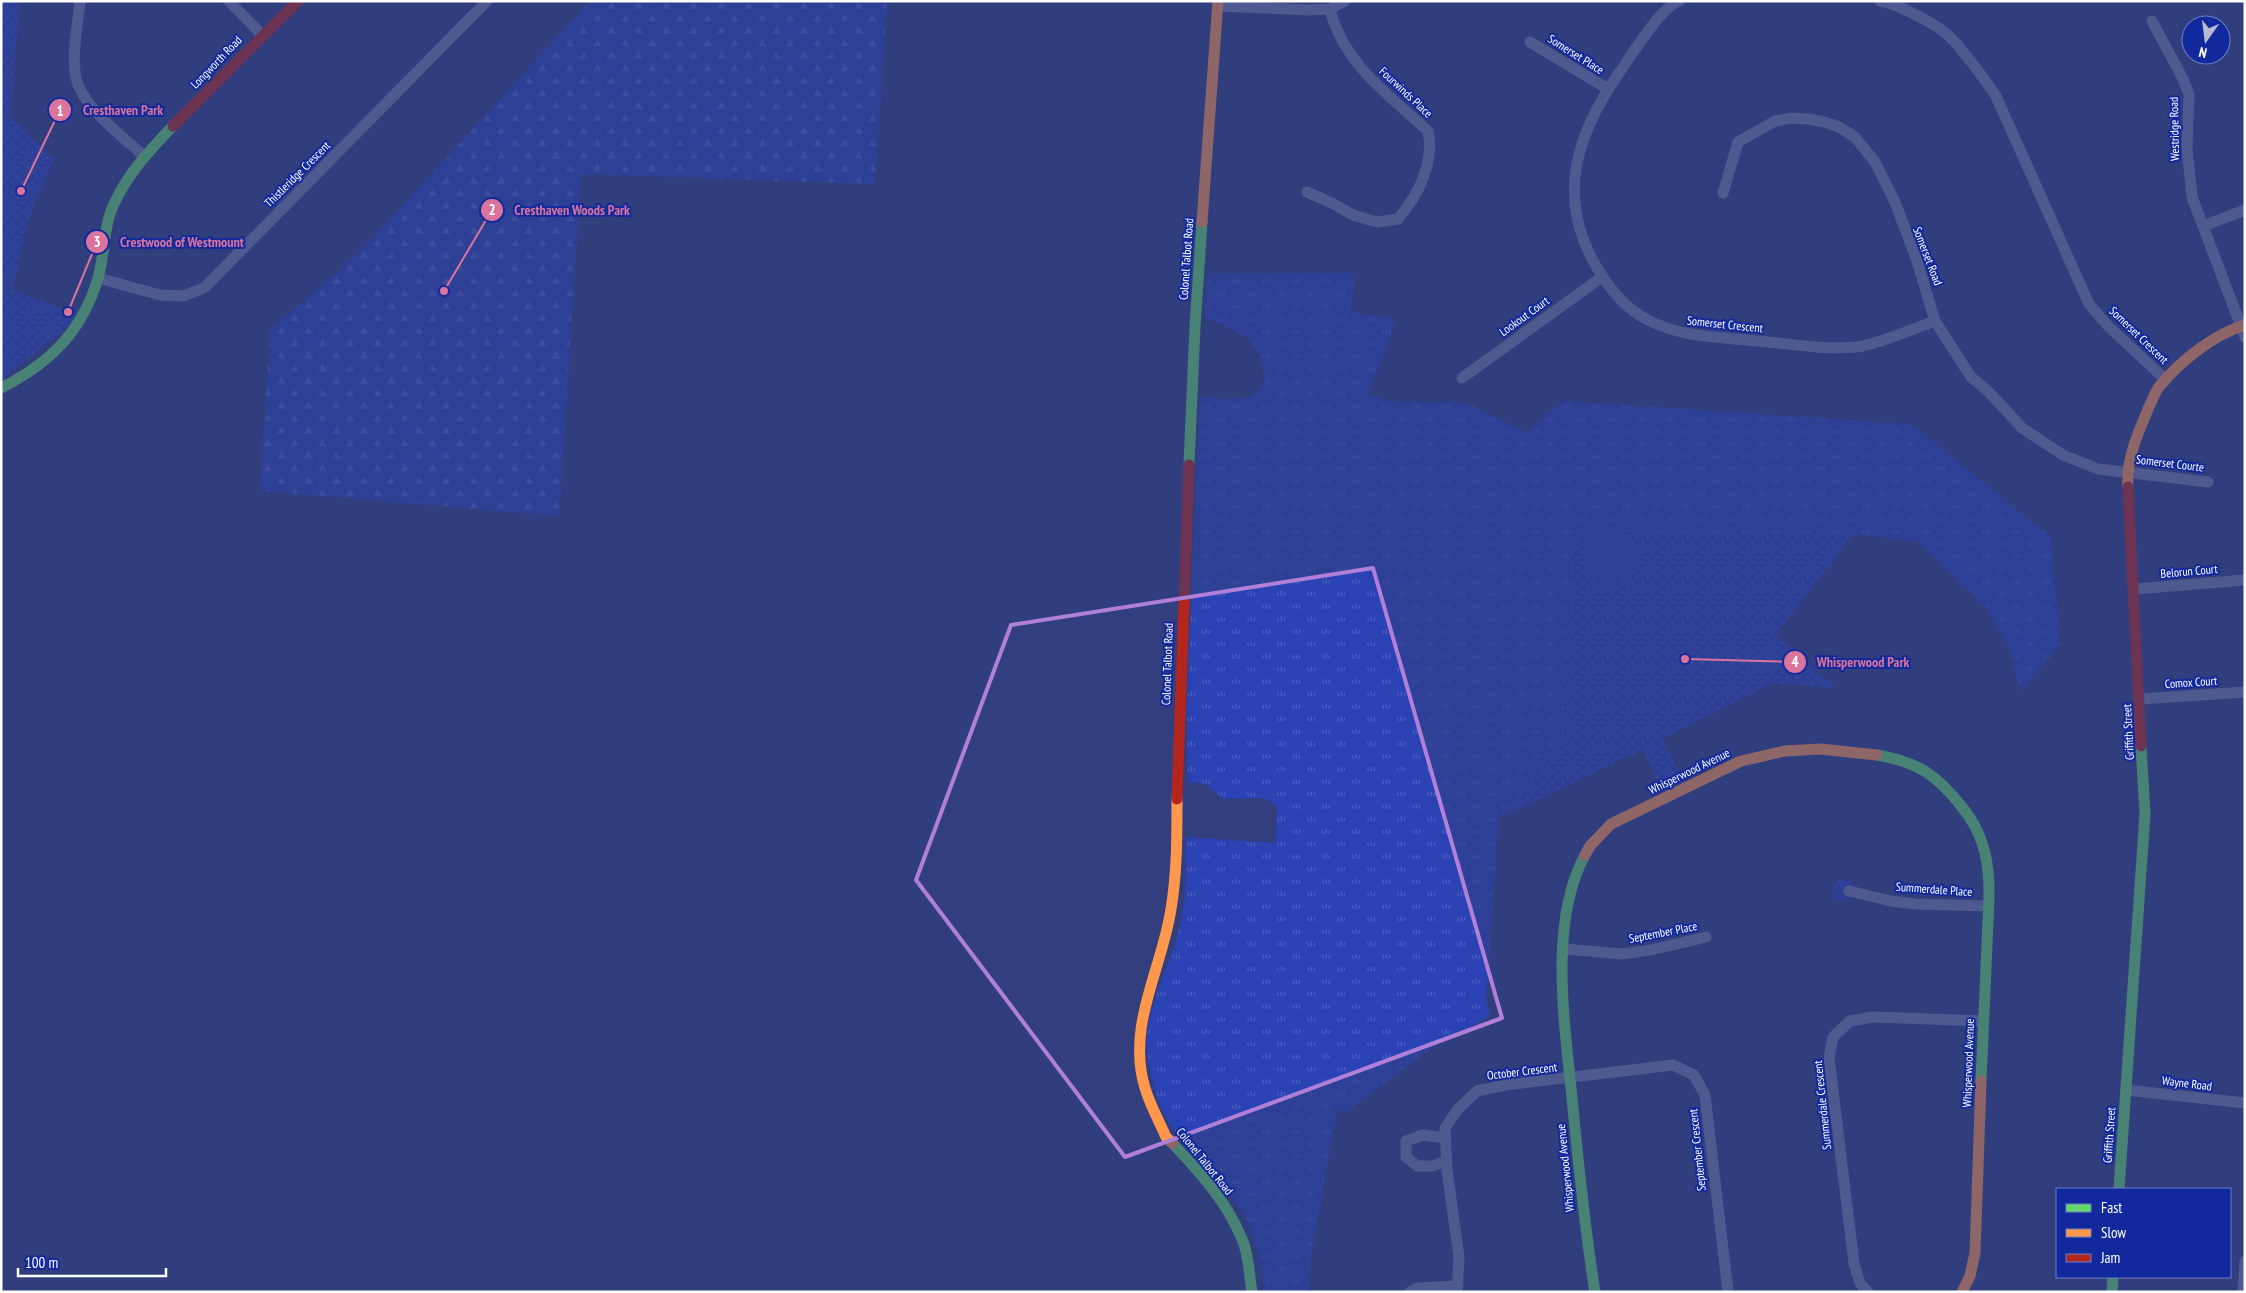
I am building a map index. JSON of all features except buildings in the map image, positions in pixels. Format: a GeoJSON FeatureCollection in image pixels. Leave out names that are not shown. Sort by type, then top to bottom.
{"type":"FeatureCollection","features":[{"type":"Feature","properties":{"kind":"street"},"geometry":{"type":"LineString","coordinates":[[80,1],[75,68],[76,81],[84,96],[96,111],[144,156]]}},
{"type":"Feature","properties":{"kind":"street"},"geometry":{"type":"LineString","coordinates":[[228,1],[262,35]]}},
{"type":"Feature","properties":{"kind":"street","name":"Longworth Road"},"geometry":{"type":"LineString","coordinates":[[1,388],[30,372],[61,346],[82,316],[98,278],[113,205],[125,183],[144,156],[262,35],[298,1]]}},
{"type":"Feature","properties":{"kind":"street","name":"Thistleridge Crescent"},"geometry":{"type":"LineString","coordinates":[[98,278],[160,295],[184,296],[205,287],[487,1]]}},
{"type":"Feature","properties":{"kind":"street"},"geometry":{"type":"LineString","coordinates":[[1218,3],[1330,9],[1345,1]]}},
{"type":"Feature","properties":{"kind":"street","name":"Somerset Crescent"},"geometry":{"type":"LineString","coordinates":[[1880,1],[1916,15],[1950,37],[1974,65],[1995,94],[2089,304],[2108,326],[2166,380]]}},
{"type":"Feature","properties":{"kind":"street","name":"Somerset Crescent"},"geometry":{"type":"LineString","coordinates":[[1674,2],[1651,28],[1608,89],[1590,121],[1582,141],[1574,172],[1573,198],[1584,246],[1602,277],[1623,302],[1647,320],[1678,332],[1817,347],[1858,347],[1936,321]]}},
{"type":"Feature","properties":{"kind":"street","name":"Colonel Talbot Road"},"geometry":{"type":"LineString","coordinates":[[1218,3],[1195,326],[1179,706],[1176,866],[1171,912],[1157,954],[1142,1014],[1140,1062],[1145,1088],[1166,1137],[1195,1167],[1220,1199],[1243,1240],[1252,1292]]}},
{"type":"Feature","properties":{"kind":"street","name":"Fourwinds Place"},"geometry":{"type":"LineString","coordinates":[[1307,192],[1353,214],[1377,222],[1398,219],[1412,203],[1431,156],[1428,131],[1362,69],[1336,31],[1330,9]]}},
{"type":"Feature","properties":{"kind":"street","name":"Westridge Road"},"geometry":{"type":"LineString","coordinates":[[2152,21],[2189,94],[2187,148],[2192,197],[2243,329]]}},
{"type":"Feature","properties":{"kind":"street","name":"Somerset Place"},"geometry":{"type":"LineString","coordinates":[[1530,42],[1608,89]]}},
{"type":"Feature","properties":{"kind":"street","name":"Somerset Road"},"geometry":{"type":"LineString","coordinates":[[1723,193],[1738,142],[1775,122],[1792,118],[1809,119],[1839,127],[1854,137],[1875,162],[1894,202],[1917,261],[1936,321],[1972,378],[1989,392],[2022,428],[2063,455],[2098,469],[2127,471]]}},
{"type":"Feature","properties":{"kind":"street"},"geometry":{"type":"LineString","coordinates":[[2204,226],[2245,210]]}},
{"type":"Feature","properties":{"kind":"street","name":"Lookout Court"},"geometry":{"type":"LineString","coordinates":[[1462,378],[1602,277]]}},
{"type":"Feature","properties":{"kind":"street","name":"Griffith Street"},"geometry":{"type":"LineString","coordinates":[[2119,1188],[2145,814],[2135,589],[2127,471],[2137,435],[2158,388],[2189,356],[2243,329]]}},
{"type":"Feature","properties":{"kind":"street","name":"Somerset Courte"},"geometry":{"type":"LineString","coordinates":[[2127,471],[2208,482]]}},
{"type":"Feature","properties":{"kind":"street","name":"Belorun Court"},"geometry":{"type":"LineString","coordinates":[[2135,589],[2245,580]]}},
{"type":"Feature","properties":{"kind":"street","name":"Comox Court"},"geometry":{"type":"LineString","coordinates":[[2140,699],[2245,692]]}},
{"type":"Feature","properties":{"kind":"street","name":"Whisperwood Avenue"},"geometry":{"type":"LineString","coordinates":[[1595,1292],[1586,1236],[1562,994],[1566,906],[1575,874],[1590,846],[1612,824],[1740,761],[1785,751],[1820,749],[1893,758],[1925,770],[1945,785],[1968,815],[1982,840],[1987,861],[1988,906],[1975,1253],[1970,1276],[1962,1292]]}},
{"type":"Feature","properties":{"kind":"street","name":"Summerdale Place"},"geometry":{"type":"LineString","coordinates":[[1849,891],[1891,901],[1916,904],[1988,906]]}},
{"type":"Feature","properties":{"kind":"street","name":"September Place"},"geometry":{"type":"LineString","coordinates":[[1565,949],[1622,954],[1660,948],[1706,937]]}},
{"type":"Feature","properties":{"kind":"street","name":"Summerdale Crescent"},"geometry":{"type":"LineString","coordinates":[[1868,1292],[1860,1283],[1854,1263],[1829,1058],[1833,1038],[1850,1021],[1873,1017],[1983,1021]]}},
{"type":"Feature","properties":{"kind":"street","name":"September Crescent"},"geometry":{"type":"LineString","coordinates":[[1569,1079],[1673,1065],[1694,1075],[1705,1095],[1728,1292]]}},
{"type":"Feature","properties":{"kind":"street","name":"October Crescent"},"geometry":{"type":"LineString","coordinates":[[1458,1289],[1459,1256],[1445,1128],[1458,1109],[1477,1091],[1505,1085],[1569,1079]]}},
{"type":"Feature","properties":{"kind":"street","name":"Wayne Road"},"geometry":{"type":"LineString","coordinates":[[2126,1090],[2245,1103]]}},
{"type":"Feature","properties":{"kind":"street"},"geometry":{"type":"LineString","coordinates":[[1446,1138],[1423,1135],[1406,1141],[1406,1157],[1417,1166],[1432,1166],[1447,1160]]}},
{"type":"Feature","properties":{"kind":"street"},"geometry":{"type":"LineString","coordinates":[[2243,1292],[2245,1261]]}},
{"type":"Feature","properties":{"kind":"street"},"geometry":{"type":"LineString","coordinates":[[2112,1292],[2113,1278]]}},
{"type":"Feature","properties":{"kind":"street"},"geometry":{"type":"LineString","coordinates":[[1410,1292],[1418,1288],[1458,1289]]}},
{"type":"Feature","properties":{"kind":"highlighted area"},"geometry":{"type":"Polygon","coordinates":[[[1373,568],[1502,1018],[1125,1157],[916,880],[1011,625],[1373,568]]]}},
{"type":"Feature","properties":{"kind":"green space"},"geometry":{"type":"Polygon","coordinates":[[[1,1],[19,1],[11,117],[54,159],[27,222],[13,290],[82,316],[1,380],[1,1]]]}},
{"type":"Feature","properties":{"kind":"green space"},"geometry":{"type":"Polygon","coordinates":[[[590,1],[887,1],[875,184],[581,174],[559,516],[260,491],[270,330],[359,253],[590,1]]]}},
{"type":"Feature","properties":{"kind":"green space"},"geometry":{"type":"Polygon","coordinates":[[[1354,273],[1351,312],[1397,319],[1367,395],[1396,402],[1464,402],[1527,432],[1563,401],[1911,424],[2051,537],[2060,645],[2020,692],[2009,648],[1988,609],[1918,542],[1854,534],[1571,532],[1564,744],[1503,817],[1499,815],[1486,1000],[1490,1016],[1433,1047],[1347,1111],[1337,1110],[1312,1253],[1308,1292],[1265,1292],[1256,1245],[1243,1213],[1226,1190],[1192,1153],[1171,1126],[1157,1097],[1148,1062],[1147,1035],[1151,1012],[1176,942],[1183,913],[1186,837],[1276,843],[1277,806],[1265,798],[1223,799],[1206,784],[1188,782],[1187,707],[1200,397],[1234,399],[1253,396],[1264,383],[1260,357],[1255,347],[1239,333],[1205,318],[1208,274],[1354,273]]]}},
{"type":"Feature","properties":{"kind":"green space"},"geometry":{"type":"Polygon","coordinates":[[[1585,530],[1625,532],[1635,552],[1633,570],[1628,577],[1621,582],[1611,585],[1598,584],[1578,541],[1585,530]]]}},
{"type":"Feature","properties":{"kind":"green space"},"geometry":{"type":"Polygon","coordinates":[[[1571,532],[1854,534],[1775,635],[1837,688],[1772,683],[1662,739],[1686,785],[1666,798],[1643,749],[1503,817],[1564,744],[1571,532]]]}},
{"type":"Feature","properties":{"kind":"green space"},"geometry":{"type":"Polygon","coordinates":[[[1844,879],[1852,882],[1855,890],[1852,898],[1844,901],[1836,898],[1833,890],[1836,882],[1844,879]]]}},
{"type":"Feature","properties":{"kind":"traffic: fast"},"geometry":{"type":"LineString","coordinates":[[1,388],[35,368],[62,344],[73,330],[83,314],[98,278],[106,231],[114,204],[133,172],[173,126]]}},
{"type":"Feature","properties":{"kind":"traffic: fast"},"geometry":{"type":"LineString","coordinates":[[1189,465],[1202,222]]}},
{"type":"Feature","properties":{"kind":"traffic: fast"},"geometry":{"type":"LineString","coordinates":[[2119,1188],[2145,814],[2141,746]]}},
{"type":"Feature","properties":{"kind":"traffic: fast"},"geometry":{"type":"LineString","coordinates":[[1877,755],[1915,766],[1935,778],[1953,796],[1971,819],[1982,843],[1988,867],[1989,893],[1981,1081]]}},
{"type":"Feature","properties":{"kind":"traffic: fast"},"geometry":{"type":"LineString","coordinates":[[1585,855],[1573,883],[1566,913],[1562,979],[1580,1177],[1595,1292]]}},
{"type":"Feature","properties":{"kind":"traffic: fast"},"geometry":{"type":"LineString","coordinates":[[1172,1143],[1212,1188],[1236,1225],[1246,1251],[1252,1292]]}},
{"type":"Feature","properties":{"kind":"traffic: fast"},"geometry":{"type":"LineString","coordinates":[[2112,1292],[2113,1278]]}},
{"type":"Feature","properties":{"kind":"traffic: slow"},"geometry":{"type":"LineString","coordinates":[[1202,222],[1218,1]]}},
{"type":"Feature","properties":{"kind":"traffic: slow"},"geometry":{"type":"LineString","coordinates":[[2128,487],[2129,466],[2134,446],[2159,387],[2177,368],[2209,342],[2233,329],[2245,325]]}},
{"type":"Feature","properties":{"kind":"traffic: slow"},"geometry":{"type":"LineString","coordinates":[[1585,855],[1590,846],[1611,824],[1741,761],[1785,751],[1820,749],[1877,755]]}},
{"type":"Feature","properties":{"kind":"traffic: slow"},"geometry":{"type":"LineString","coordinates":[[1172,1143],[1166,1137],[1145,1088],[1140,1065],[1140,1042],[1148,998],[1167,931],[1171,909],[1176,868],[1177,799]]}},
{"type":"Feature","properties":{"kind":"traffic: slow"},"geometry":{"type":"LineString","coordinates":[[1962,1292],[1970,1276],[1975,1253],[1981,1081]]}},
{"type":"Feature","properties":{"kind":"traffic: jam"},"geometry":{"type":"LineString","coordinates":[[173,126],[298,1]]}},
{"type":"Feature","properties":{"kind":"traffic: jam"},"geometry":{"type":"LineString","coordinates":[[1177,799],[1189,465]]}},
{"type":"Feature","properties":{"kind":"traffic: jam"},"geometry":{"type":"LineString","coordinates":[[2128,487],[2141,746]]}},
{"type":"Feature","properties":{"kind":"place","name":"Cresthaven Park"},"geometry":{"type":"Point","coordinates":[21,191]}},
{"type":"Feature","properties":{"kind":"place","name":"Cresthaven Woods Park"},"geometry":{"type":"Point","coordinates":[444,291]}},
{"type":"Feature","properties":{"kind":"place","name":"Crestwood of Westmount"},"geometry":{"type":"Point","coordinates":[68,312]}},
{"type":"Feature","properties":{"kind":"place","name":"Whisperwood Park"},"geometry":{"type":"Point","coordinates":[1685,659]}}]}
